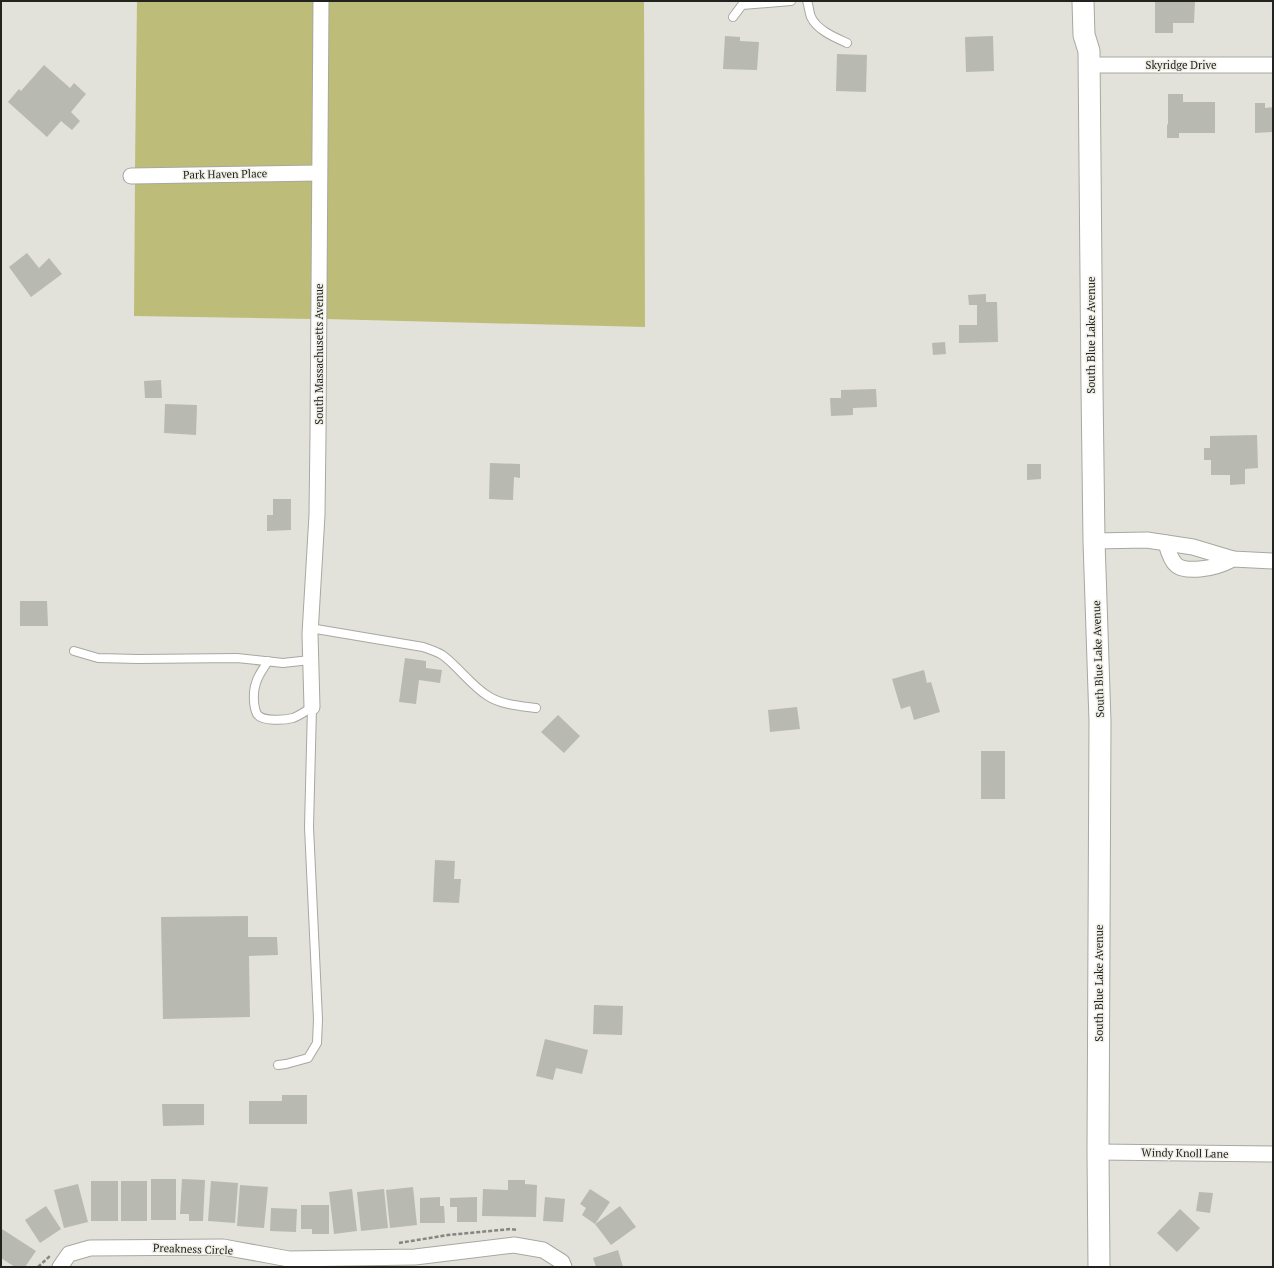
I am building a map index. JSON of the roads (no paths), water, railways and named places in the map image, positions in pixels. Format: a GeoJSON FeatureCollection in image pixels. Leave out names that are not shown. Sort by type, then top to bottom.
{"type":"FeatureCollection","features":[{"type":"Feature","properties":{"kind":"main road","name":"South Blue Lake Avenue"},"geometry":{"type":"LineString","coordinates":[[1084,1],[1084,35],[1089,58],[1091,380],[1094,541],[1100,721],[1098,1152],[1099,1267]]}},
{"type":"Feature","properties":{"kind":"main road","name":"South Blue Lake Avenue"},"geometry":{"type":"LineString","coordinates":[[1089,58],[1097,40],[1097,1]]}},
{"type":"Feature","properties":{"kind":"street","name":"South Massachusetts Avenue"},"geometry":{"type":"LineString","coordinates":[[312,707],[310,628],[317,515],[321,1]]}},
{"type":"Feature","properties":{"kind":"street","name":"Skyridge Drive"},"geometry":{"type":"LineString","coordinates":[[1089,58],[1273,65]]}},
{"type":"Feature","properties":{"kind":"street","name":"Park Haven Place"},"geometry":{"type":"LineString","coordinates":[[131,176],[319,173]]}},
{"type":"Feature","properties":{"kind":"street"},"geometry":{"type":"LineString","coordinates":[[1094,541],[1147,540],[1193,547],[1233,559],[1273,561]]}},
{"type":"Feature","properties":{"kind":"street"},"geometry":{"type":"LineString","coordinates":[[1166,543],[1173,561],[1178,567],[1186,570],[1212,568],[1233,559]]}},
{"type":"Feature","properties":{"kind":"street","name":"Windy Knoll Lane"},"geometry":{"type":"LineString","coordinates":[[1098,1152],[1273,1154]]}},
{"type":"Feature","properties":{"kind":"street","name":"Preakness Circle"},"geometry":{"type":"LineString","coordinates":[[60,1267],[69,1254],[90,1248],[223,1248],[289,1259],[415,1262],[514,1245],[543,1250],[562,1262],[564,1267]]}},
{"type":"Feature","properties":{"kind":"lane"},"geometry":{"type":"LineString","coordinates":[[733,17],[742,5],[791,1]]}},
{"type":"Feature","properties":{"kind":"lane"},"geometry":{"type":"LineString","coordinates":[[807,1],[811,17],[820,28],[847,43]]}},
{"type":"Feature","properties":{"kind":"lane"},"geometry":{"type":"LineString","coordinates":[[310,628],[423,647],[445,657],[489,696],[499,701],[536,708]]}},
{"type":"Feature","properties":{"kind":"lane"},"geometry":{"type":"LineString","coordinates":[[74,651],[98,658],[237,658],[283,663],[310,660]]}},
{"type":"Feature","properties":{"kind":"lane"},"geometry":{"type":"LineString","coordinates":[[268,661],[256,682],[254,698],[257,714],[260,717],[270,720],[281,720],[294,718],[312,707]]}},
{"type":"Feature","properties":{"kind":"lane"},"geometry":{"type":"LineString","coordinates":[[278,1065],[308,1058],[317,1043],[318,1019],[310,827],[312,707]]}}]}
